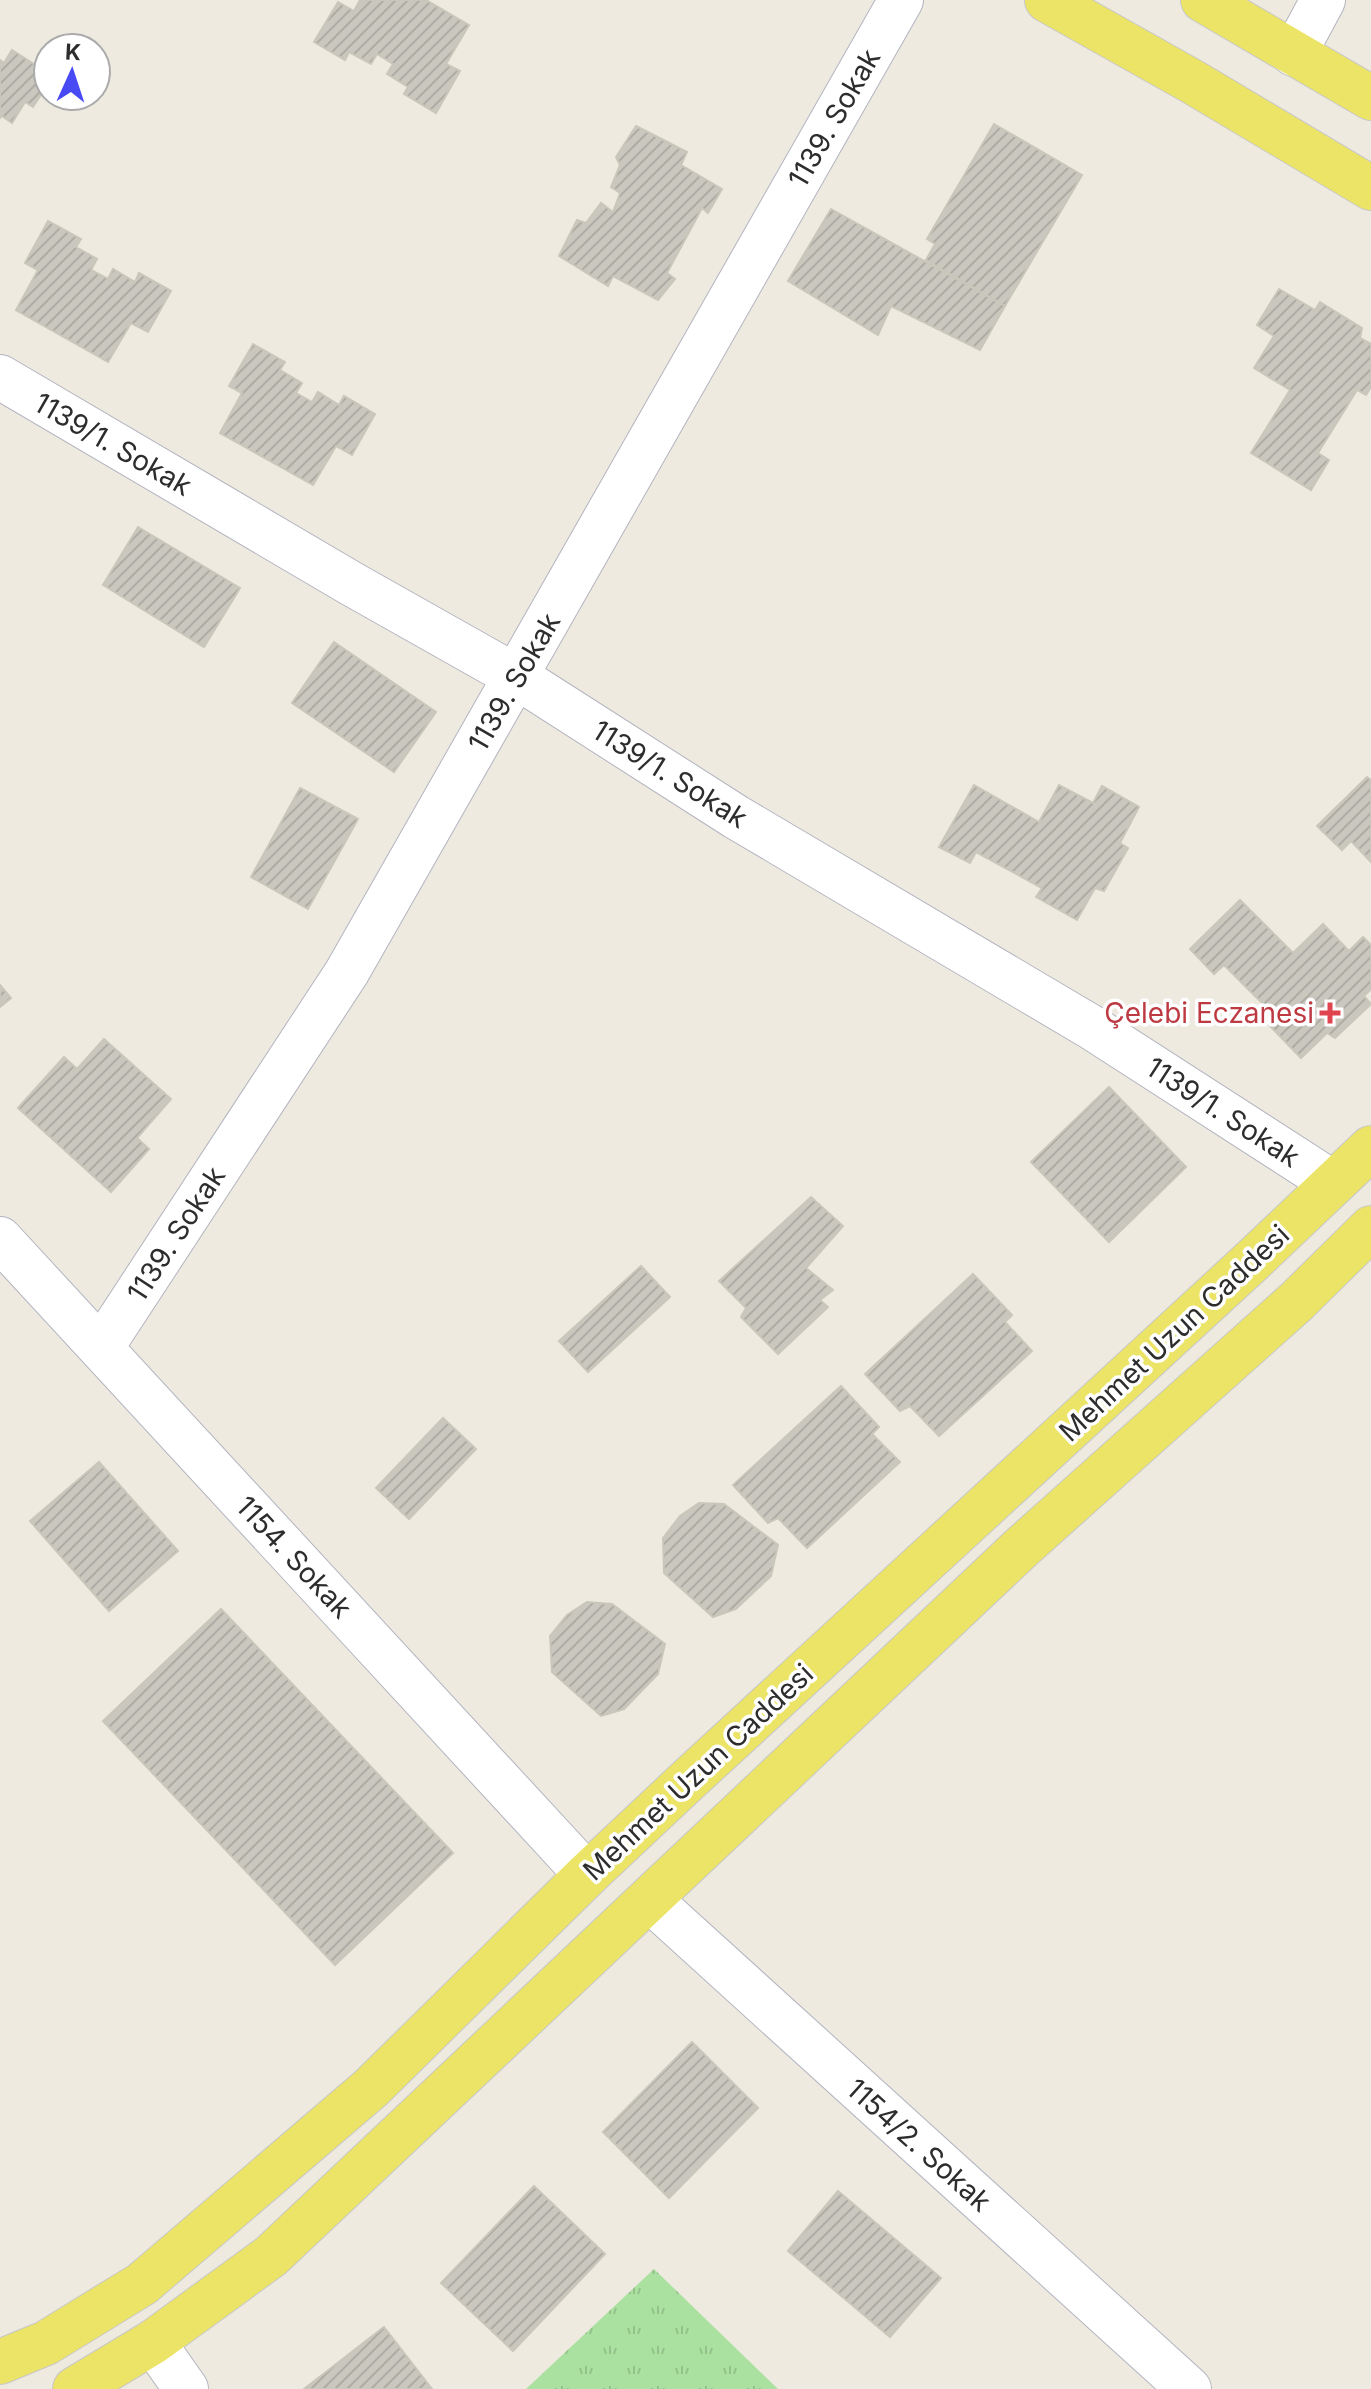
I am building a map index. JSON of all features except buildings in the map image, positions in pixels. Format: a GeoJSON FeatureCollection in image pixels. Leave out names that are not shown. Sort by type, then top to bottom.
{"type":"FeatureCollection","features":[{"type":"Feature","properties":{"kind":"main road"},"geometry":{"type":"LineString","coordinates":[[1047,0],[1371,188]]}},
{"type":"Feature","properties":{"kind":"main road"},"geometry":{"type":"LineString","coordinates":[[1203,0],[1371,98]]}},
{"type":"Feature","properties":{"kind":"main road","name":"Mehmet Uzun Caddesi"},"geometry":{"type":"LineString","coordinates":[[0,2362],[46,2343],[142,2284],[371,2088],[587,1875],[1371,1148]]}},
{"type":"Feature","properties":{"kind":"main road"},"geometry":{"type":"LineString","coordinates":[[75,2389],[153,2342],[271,2256],[1022,1547],[1297,1301],[1371,1228]]}},
{"type":"Feature","properties":{"kind":"street","name":"1139. Sokak"},"geometry":{"type":"LineString","coordinates":[[101,1348],[347,972],[901,0]]}},
{"type":"Feature","properties":{"kind":"street"},"geometry":{"type":"LineString","coordinates":[[1294,54],[1323,0]]}},
{"type":"Feature","properties":{"kind":"street","name":"1139/1. Sokak"},"geometry":{"type":"LineString","coordinates":[[0,377],[517,677],[736,817],[1091,1027],[1333,1183]]}},
{"type":"Feature","properties":{"kind":"street","name":"1154. Sokak"},"geometry":{"type":"LineString","coordinates":[[0,1239],[587,1875]]}},
{"type":"Feature","properties":{"kind":"street","name":"1154/2. Sokak"},"geometry":{"type":"LineString","coordinates":[[650,1900],[1189,2389]]}},
{"type":"Feature","properties":{"kind":"street"},"geometry":{"type":"LineString","coordinates":[[153,2342],[186,2389]]}},
{"type":"Feature","properties":{"kind":"green space"},"geometry":{"type":"Polygon","coordinates":[[[654,2269],[778,2389],[526,2389],[654,2269]]]}},
{"type":"Feature","properties":{"kind":"place","name":"Çelebi Eczanesi"},"geometry":{"type":"Point","coordinates":[1330,1013]}}]}
